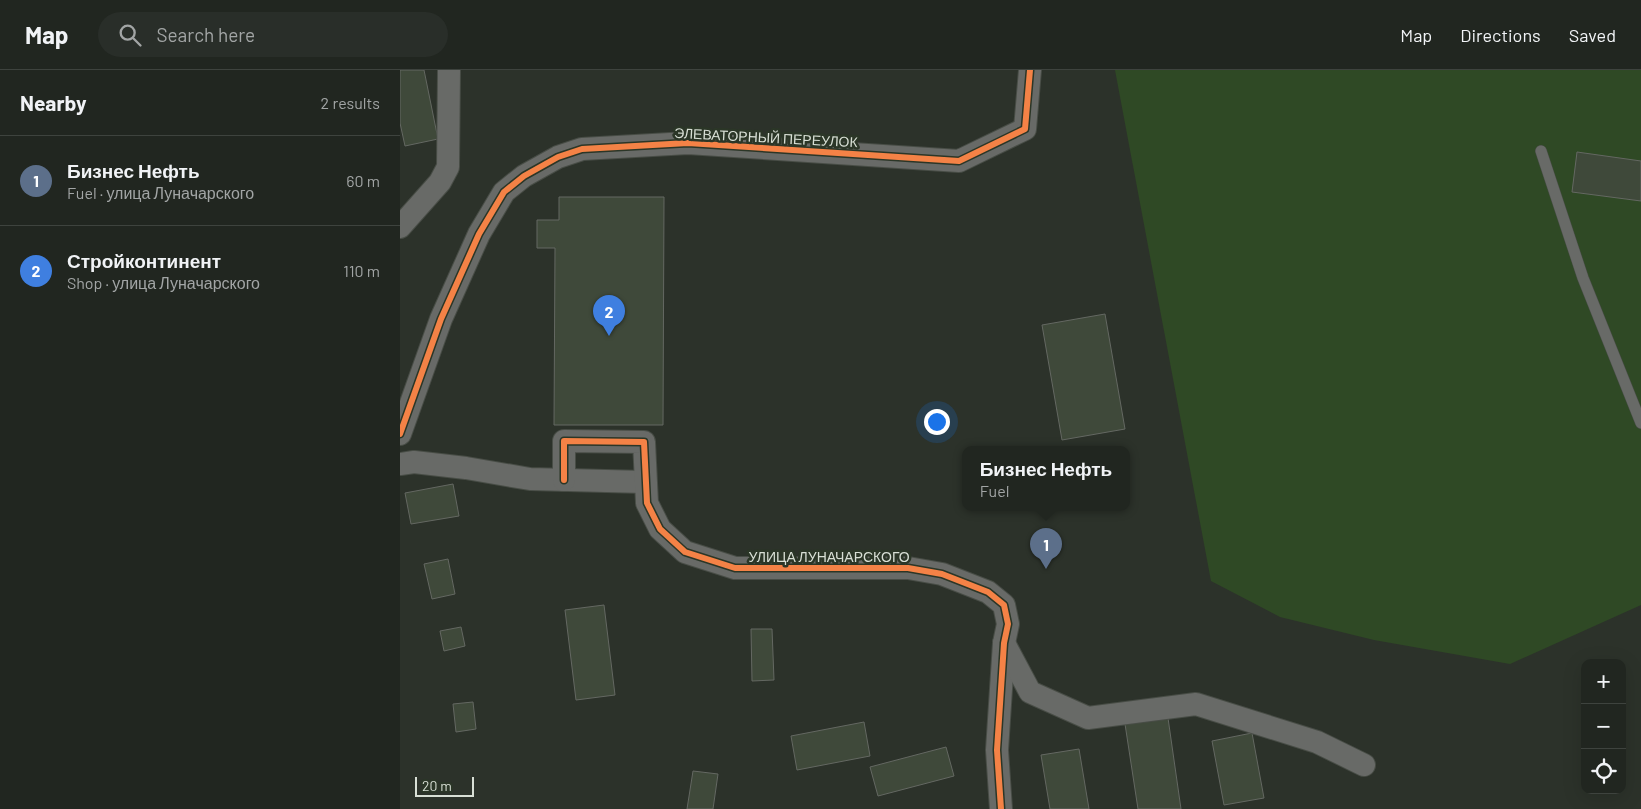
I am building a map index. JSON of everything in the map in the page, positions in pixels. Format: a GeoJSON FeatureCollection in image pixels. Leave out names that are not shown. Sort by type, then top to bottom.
{"type":"FeatureCollection","features":[{"type":"Feature","properties":{"kind":"street"},"geometry":{"type":"LineString","coordinates":[[400,227],[440,182],[448,167],[449,70]]}},
{"type":"Feature","properties":{"kind":"street","name":"ЭЛЕВАТОРНЫЙ ПЕРЕУЛОК"},"geometry":{"type":"LineString","coordinates":[[400,434],[441,319],[479,234],[504,192],[524,176],[558,157],[582,149],[688,143],[958,161],[1025,128],[1030,70]]}},
{"type":"Feature","properties":{"kind":"street","name":"УЛИЦА ЛУНАЧАРСКОГО"},"geometry":{"type":"LineString","coordinates":[[564,480],[564,441],[644,442],[644,482],[647,503],[660,529],[685,552],[735,568],[908,568],[942,574],[988,592],[1004,605],[1008,624],[1004,643],[997,750],[1001,809]]}},
{"type":"Feature","properties":{"kind":"street"},"geometry":{"type":"LineString","coordinates":[[400,464],[414,462],[495,472],[530,479],[644,482]]}},
{"type":"Feature","properties":{"kind":"street"},"geometry":{"type":"LineString","coordinates":[[1004,643],[1030,692],[1088,718],[1196,704],[1317,742],[1364,765]]}},
{"type":"Feature","properties":{"kind":"lane"},"geometry":{"type":"LineString","coordinates":[[1541,151],[1583,278],[1641,423]]}},
{"type":"Feature","properties":{"kind":"green space"},"geometry":{"type":"Polygon","coordinates":[[[1115,70],[1641,70],[1641,605],[1510,664],[1374,640],[1280,617],[1211,581],[1115,70]]]}},
{"type":"Feature","properties":{"kind":"building"},"geometry":{"type":"Polygon","coordinates":[[[400,70],[424,70],[438,139],[405,146],[400,123],[400,70]]]}},
{"type":"Feature","properties":{"kind":"building"},"geometry":{"type":"Polygon","coordinates":[[[1577,152],[1641,161],[1641,201],[1572,192],[1577,152]]]}},
{"type":"Feature","properties":{"kind":"building"},"geometry":{"type":"Polygon","coordinates":[[[559,197],[664,197],[663,425],[554,425],[555,248],[537,248],[537,220],[559,220],[559,197]]]}},
{"type":"Feature","properties":{"kind":"building"},"geometry":{"type":"Polygon","coordinates":[[[1105,314],[1125,429],[1062,440],[1042,325],[1105,314]]]}},
{"type":"Feature","properties":{"kind":"building"},"geometry":{"type":"Polygon","coordinates":[[[453,484],[459,516],[411,524],[405,493],[453,484]]]}},
{"type":"Feature","properties":{"kind":"building"},"geometry":{"type":"Polygon","coordinates":[[[448,559],[455,594],[432,599],[424,564],[448,559]]]}},
{"type":"Feature","properties":{"kind":"building"},"geometry":{"type":"Polygon","coordinates":[[[604,605],[615,695],[576,700],[565,610],[604,605]]]}},
{"type":"Feature","properties":{"kind":"building"},"geometry":{"type":"Polygon","coordinates":[[[461,627],[465,646],[444,651],[440,631],[461,627]]]}},
{"type":"Feature","properties":{"kind":"building"},"geometry":{"type":"Polygon","coordinates":[[[751,629],[772,629],[774,680],[752,681],[751,629]]]}},
{"type":"Feature","properties":{"kind":"building"},"geometry":{"type":"Polygon","coordinates":[[[473,702],[476,729],[456,732],[453,704],[473,702]]]}},
{"type":"Feature","properties":{"kind":"building"},"geometry":{"type":"Polygon","coordinates":[[[1168,718],[1181,809],[1138,809],[1125,724],[1168,718]]]}},
{"type":"Feature","properties":{"kind":"building"},"geometry":{"type":"Polygon","coordinates":[[[864,722],[870,756],[797,770],[791,736],[864,722]]]}},
{"type":"Feature","properties":{"kind":"building"},"geometry":{"type":"Polygon","coordinates":[[[1252,733],[1264,798],[1224,805],[1212,741],[1252,733]]]}},
{"type":"Feature","properties":{"kind":"building"},"geometry":{"type":"Polygon","coordinates":[[[946,747],[954,776],[878,796],[870,767],[946,747]]]}},
{"type":"Feature","properties":{"kind":"building"},"geometry":{"type":"Polygon","coordinates":[[[1079,749],[1089,809],[1050,809],[1041,755],[1079,749]]]}},
{"type":"Feature","properties":{"kind":"building"},"geometry":{"type":"Polygon","coordinates":[[[693,771],[718,774],[713,809],[687,809],[693,771]]]}},
{"type":"Feature","properties":{"kind":"cycle path"},"geometry":{"type":"LineString","coordinates":[[400,434],[441,319],[479,234],[504,192],[524,176],[558,157],[582,149],[688,143],[959,161],[1025,129],[1030,70]]}},
{"type":"Feature","properties":{"kind":"cycle path"},"geometry":{"type":"LineString","coordinates":[[564,480],[564,441],[644,442],[647,503],[660,529],[685,552],[735,568],[908,568],[942,574],[988,592],[1004,605],[1008,624],[1004,643],[997,750],[1001,809]]}},
{"type":"Feature","properties":{"kind":"place","name":"Стройконтинент"},"geometry":{"type":"Point","coordinates":[609,336]}},
{"type":"Feature","properties":{"kind":"place","name":"Бизнес Нефть"},"geometry":{"type":"Point","coordinates":[1046,569]}}]}
